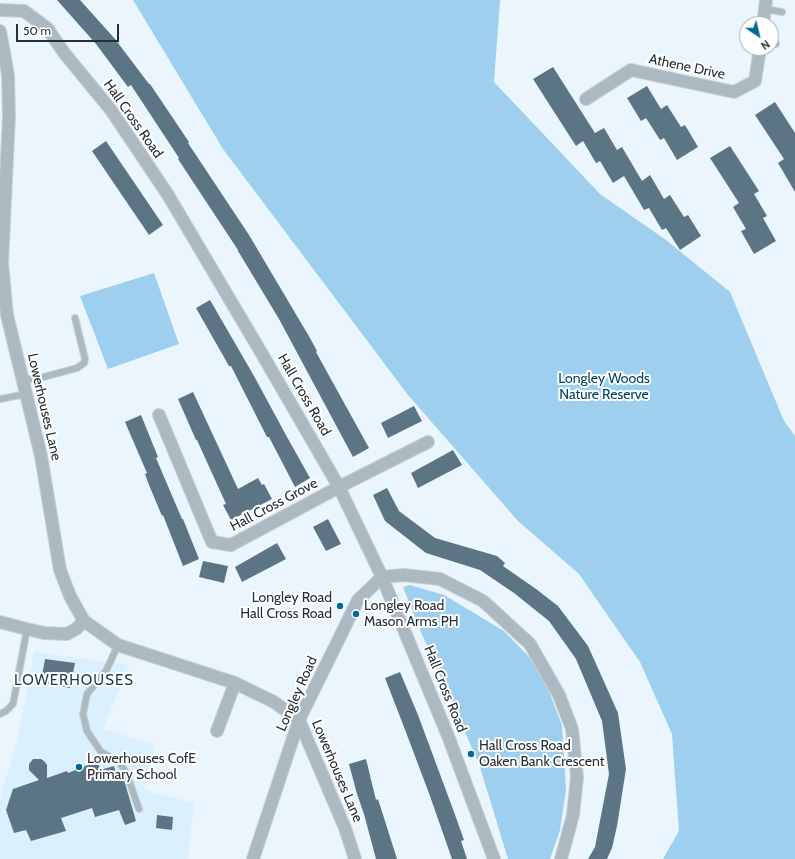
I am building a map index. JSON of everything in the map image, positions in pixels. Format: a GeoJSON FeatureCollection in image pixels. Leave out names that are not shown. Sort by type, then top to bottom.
{"type":"FeatureCollection","features":[{"type":"Feature","properties":{"kind":"street"},"geometry":{"type":"LineString","coordinates":[[764,16],[766,5]]}},
{"type":"Feature","properties":{"kind":"street","name":"Hall Cross Road"},"geometry":{"type":"LineString","coordinates":[[0,10],[24,11],[47,28],[65,54],[111,110],[168,195],[262,354],[339,487],[382,577],[448,736],[494,859]]}},
{"type":"Feature","properties":{"kind":"street","name":"Lowerhouses Lane"},"geometry":{"type":"LineString","coordinates":[[0,31],[8,75],[9,116],[2,263],[7,315],[41,456],[60,570],[70,596],[84,621],[118,645],[235,683],[274,702],[299,720],[345,828],[355,859]]}},
{"type":"Feature","properties":{"kind":"street","name":"Athene Drive"},"geometry":{"type":"LineString","coordinates":[[586,99],[631,70],[734,92],[755,81],[759,56]]}},
{"type":"Feature","properties":{"kind":"street","name":"Hall Cross Grove"},"geometry":{"type":"LineString","coordinates":[[159,415],[212,542],[231,544],[428,442]]}},
{"type":"Feature","properties":{"kind":"street"},"geometry":{"type":"LineString","coordinates":[[382,577],[404,575],[440,579],[483,601],[530,644],[559,695],[572,729],[577,777],[573,816],[561,859]]}},
{"type":"Feature","properties":{"kind":"street","name":"Longley Road"},"geometry":{"type":"LineString","coordinates":[[253,859],[299,720],[358,600],[382,577]]}},
{"type":"Feature","properties":{"kind":"street"},"geometry":{"type":"LineString","coordinates":[[0,622],[27,630],[44,633],[67,634],[76,629],[84,621]]}},
{"type":"Feature","properties":{"kind":"street"},"geometry":{"type":"LineString","coordinates":[[217,731],[235,683]]}},
{"type":"Feature","properties":{"kind":"lane"},"geometry":{"type":"LineString","coordinates":[[766,5],[782,12]]}},
{"type":"Feature","properties":{"kind":"lane"},"geometry":{"type":"LineString","coordinates":[[23,380],[40,378],[77,368],[84,363],[85,359],[75,318]]}},
{"type":"Feature","properties":{"kind":"lane"},"geometry":{"type":"LineString","coordinates":[[0,399],[26,394]]}},
{"type":"Feature","properties":{"kind":"lane"},"geometry":{"type":"LineString","coordinates":[[0,714],[6,711],[13,704],[27,630]]}},
{"type":"Feature","properties":{"kind":"lane"},"geometry":{"type":"LineString","coordinates":[[118,645],[106,671],[87,694],[83,714],[87,731],[101,752],[118,761],[126,772],[139,809]]}},
{"type":"Feature","properties":{"kind":"shaded area","name":"Lowerhouses CofE Primary School"},"geometry":{"type":"Polygon","coordinates":[[[34,652],[129,665],[103,729],[154,744],[144,790],[194,803],[188,859],[0,859],[0,799],[18,737],[34,652]]]}},
{"type":"Feature","properties":{"kind":"green space","name":"Longley Woods Nature Reserve"},"geometry":{"type":"Polygon","coordinates":[[[133,0],[500,0],[494,82],[600,194],[666,240],[730,292],[784,421],[795,436],[795,859],[663,859],[679,831],[672,734],[640,662],[579,574],[518,521],[408,395],[223,149],[133,0]]]}},
{"type":"Feature","properties":{"kind":"green space"},"geometry":{"type":"Polygon","coordinates":[[[154,273],[179,344],[108,369],[80,296],[154,273]]]}},
{"type":"Feature","properties":{"kind":"green space"},"geometry":{"type":"Polygon","coordinates":[[[410,585],[444,595],[504,631],[532,660],[549,691],[562,725],[566,790],[560,830],[550,859],[508,859],[479,764],[421,632],[403,587],[410,585]]]}},
{"type":"Feature","properties":{"kind":"building"},"geometry":{"type":"Polygon","coordinates":[[[57,0],[80,0],[115,39],[150,84],[249,235],[310,338],[317,351],[316,352],[369,448],[353,457],[279,319],[238,250],[178,159],[179,158],[131,85],[128,87],[96,44],[57,0]]]}},
{"type":"Feature","properties":{"kind":"building"},"geometry":{"type":"Polygon","coordinates":[[[553,67],[595,133],[604,128],[617,150],[622,147],[642,181],[650,175],[664,199],[670,195],[684,217],[688,215],[701,236],[680,250],[666,228],[662,230],[649,208],[644,210],[624,176],[613,183],[600,161],[596,163],[583,141],[576,146],[533,79],[553,67]]]}},
{"type":"Feature","properties":{"kind":"building"},"geometry":{"type":"Polygon","coordinates":[[[647,86],[661,109],[667,105],[681,127],[685,125],[698,147],[677,160],[664,138],[660,140],[646,118],[641,121],[627,98],[647,86]]]}},
{"type":"Feature","properties":{"kind":"building"},"geometry":{"type":"Polygon","coordinates":[[[775,102],[795,133],[795,192],[778,163],[784,159],[755,115],[775,102]]]}},
{"type":"Feature","properties":{"kind":"building"},"geometry":{"type":"Polygon","coordinates":[[[106,141],[163,225],[149,235],[92,151],[106,141]]]}},
{"type":"Feature","properties":{"kind":"building"},"geometry":{"type":"Polygon","coordinates":[[[730,146],[759,191],[754,194],[767,216],[763,218],[776,241],[754,254],[741,231],[746,229],[733,207],[739,203],[710,158],[730,146]]]}},
{"type":"Feature","properties":{"kind":"building"},"geometry":{"type":"Polygon","coordinates":[[[210,300],[310,478],[295,487],[269,437],[267,437],[231,366],[229,366],[196,308],[210,300]]]}},
{"type":"Feature","properties":{"kind":"building"},"geometry":{"type":"Polygon","coordinates":[[[193,392],[238,489],[258,478],[262,485],[264,484],[272,499],[231,520],[223,505],[226,504],[178,399],[193,392]]]}},
{"type":"Feature","properties":{"kind":"building"},"geometry":{"type":"Polygon","coordinates":[[[414,406],[422,421],[388,438],[381,423],[414,406]]]}},
{"type":"Feature","properties":{"kind":"building"},"geometry":{"type":"Polygon","coordinates":[[[141,415],[158,457],[156,458],[199,559],[183,566],[163,515],[162,516],[149,485],[145,474],[147,473],[125,422],[141,415]]]}},
{"type":"Feature","properties":{"kind":"building"},"geometry":{"type":"Polygon","coordinates":[[[453,450],[462,465],[418,488],[411,473],[453,450]]]}},
{"type":"Feature","properties":{"kind":"building"},"geometry":{"type":"Polygon","coordinates":[[[387,488],[399,511],[435,538],[497,556],[505,563],[503,566],[558,606],[588,646],[618,713],[626,769],[617,826],[612,848],[607,859],[588,859],[595,847],[609,774],[602,721],[576,659],[549,621],[514,593],[480,570],[426,553],[385,521],[373,495],[387,488]]]}},
{"type":"Feature","properties":{"kind":"building"},"geometry":{"type":"Polygon","coordinates":[[[328,519],[341,544],[326,551],[313,527],[328,519]]]}},
{"type":"Feature","properties":{"kind":"building"},"geometry":{"type":"Polygon","coordinates":[[[277,543],[286,559],[242,582],[235,567],[277,543]]]}},
{"type":"Feature","properties":{"kind":"building"},"geometry":{"type":"Polygon","coordinates":[[[203,561],[228,566],[224,583],[199,577],[203,561]]]}},
{"type":"Feature","properties":{"kind":"building"},"geometry":{"type":"Polygon","coordinates":[[[45,659],[75,663],[70,688],[41,682],[45,659]]]}},
{"type":"Feature","properties":{"kind":"building"},"geometry":{"type":"Polygon","coordinates":[[[400,672],[418,715],[454,812],[464,840],[461,841],[467,859],[452,859],[430,796],[385,678],[400,672]]]}},
{"type":"Feature","properties":{"kind":"building"},"geometry":{"type":"Polygon","coordinates":[[[33,759],[41,759],[47,765],[47,778],[67,771],[68,773],[98,761],[100,770],[114,766],[118,781],[124,780],[136,821],[125,825],[119,810],[95,817],[92,808],[61,818],[66,831],[31,841],[26,830],[14,833],[6,810],[13,789],[39,780],[29,770],[29,764],[33,759]]]}},
{"type":"Feature","properties":{"kind":"building"},"geometry":{"type":"Polygon","coordinates":[[[366,759],[376,800],[378,799],[397,859],[376,859],[349,764],[366,759]]]}},
{"type":"Feature","properties":{"kind":"building"},"geometry":{"type":"Polygon","coordinates":[[[157,815],[173,817],[172,830],[156,828],[157,815]]]}},
{"type":"Feature","properties":{"kind":"place","name":"Longley Road Hall Cross Road"},"geometry":{"type":"Point","coordinates":[340,606]}},
{"type":"Feature","properties":{"kind":"place","name":"Longley Road Mason Arms PH"},"geometry":{"type":"Point","coordinates":[356,614]}},
{"type":"Feature","properties":{"kind":"place","name":"Hall Cross Road Oaken Bank Crescent"},"geometry":{"type":"Point","coordinates":[471,754]}},
{"type":"Feature","properties":{"kind":"place","name":"Lowerhouses CofE Primary School"},"geometry":{"type":"Point","coordinates":[79,767]}},
{"type":"Feature","properties":{"kind":"district","name":"LOWERHOUSES"},"geometry":{"type":"Point","coordinates":[74,681]}}]}
